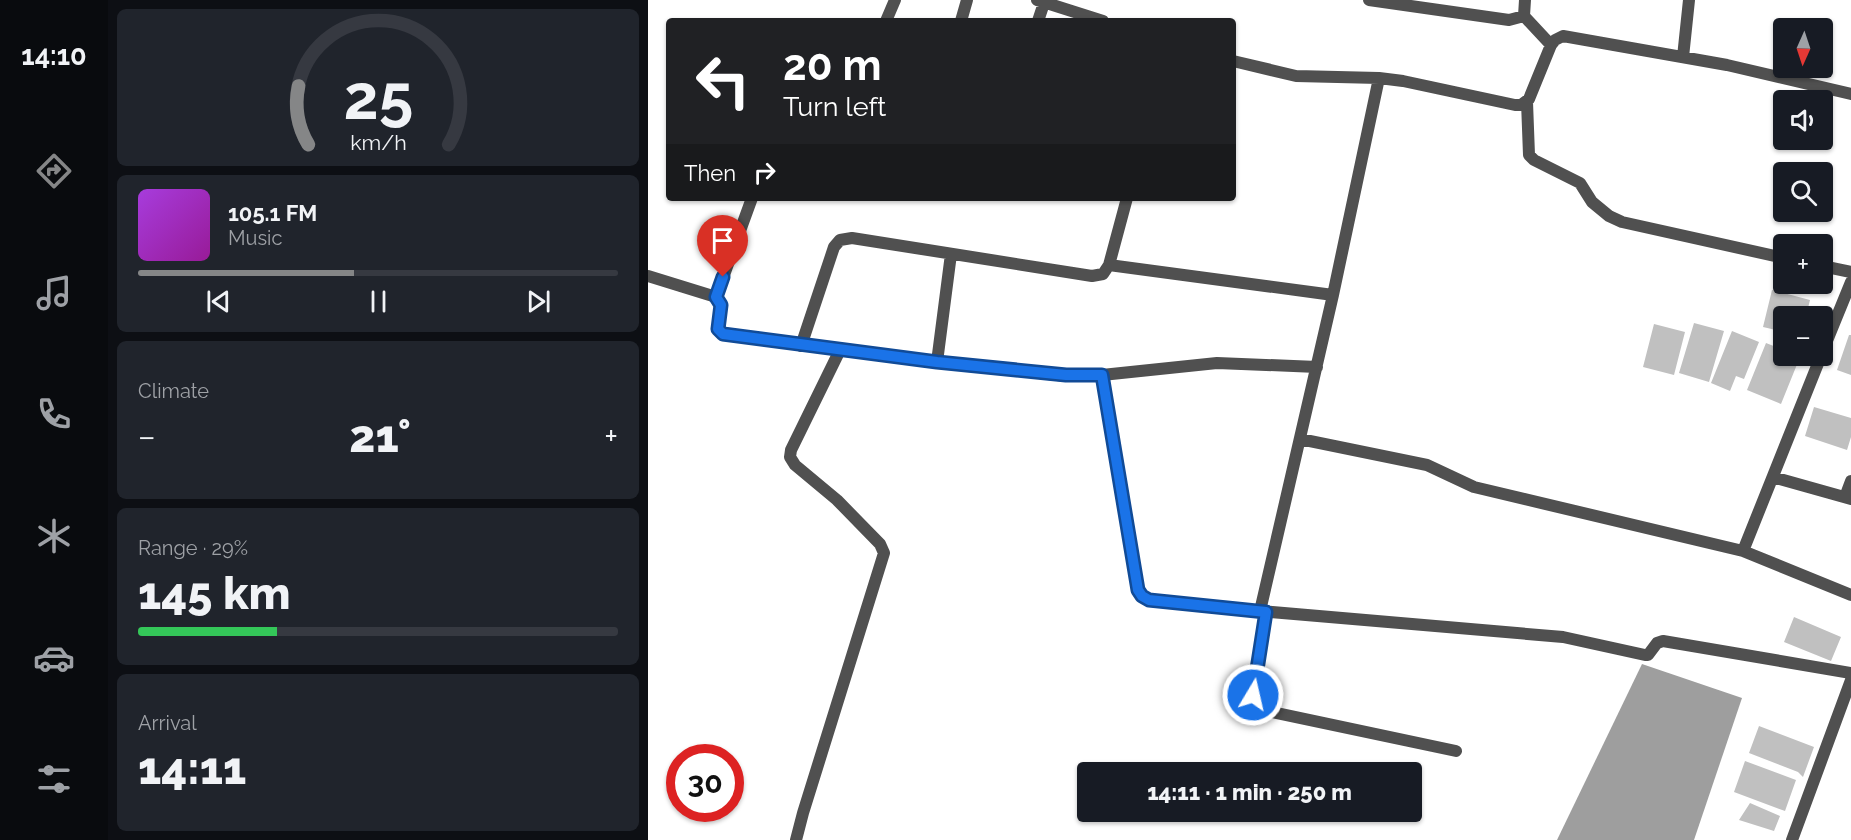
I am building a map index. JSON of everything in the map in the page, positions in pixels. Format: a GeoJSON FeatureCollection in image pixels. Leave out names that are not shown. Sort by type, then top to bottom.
{"type":"FeatureCollection","features":[{"type":"Feature","properties":{"kind":"street"},"geometry":{"type":"LineString","coordinates":[[887,18],[895,0]]}},
{"type":"Feature","properties":{"kind":"street"},"geometry":{"type":"LineString","coordinates":[[962,18],[968,0]]}},
{"type":"Feature","properties":{"kind":"street"},"geometry":{"type":"LineString","coordinates":[[1369,0],[1509,20],[1524,16]]}},
{"type":"Feature","properties":{"kind":"street"},"geometry":{"type":"LineString","coordinates":[[1525,0],[1524,16],[1551,45]]}},
{"type":"Feature","properties":{"kind":"street"},"geometry":{"type":"LineString","coordinates":[[1683,57],[1689,0]]}},
{"type":"Feature","properties":{"kind":"street"},"geometry":{"type":"LineString","coordinates":[[1038,18],[1040,2],[1092,18]]}},
{"type":"Feature","properties":{"kind":"street"},"geometry":{"type":"LineString","coordinates":[[1773,256],[1622,222],[1609,216],[1592,202],[1580,183],[1534,160],[1529,155],[1527,102],[1551,45],[1563,36],[1683,57],[1851,94]]}},
{"type":"Feature","properties":{"kind":"street"},"geometry":{"type":"LineString","coordinates":[[1236,62],[1296,76],[1379,78],[1461,92],[1515,105],[1527,102]]}},
{"type":"Feature","properties":{"kind":"street"},"geometry":{"type":"LineString","coordinates":[[1379,78],[1263,611],[1253,695],[1258,707],[1262,710],[1456,751]]}},
{"type":"Feature","properties":{"kind":"street"},"geometry":{"type":"LineString","coordinates":[[716,297],[751,201]]}},
{"type":"Feature","properties":{"kind":"street"},"geometry":{"type":"LineString","coordinates":[[801,346],[834,247],[840,240],[852,238],[1092,276],[1103,274],[1109,266],[1126,201]]}},
{"type":"Feature","properties":{"kind":"street"},"geometry":{"type":"LineString","coordinates":[[937,362],[951,254]]}},
{"type":"Feature","properties":{"kind":"street"},"geometry":{"type":"LineString","coordinates":[[1109,266],[1333,295]]}},
{"type":"Feature","properties":{"kind":"street"},"geometry":{"type":"LineString","coordinates":[[1833,268],[1851,272]]}},
{"type":"Feature","properties":{"kind":"street"},"geometry":{"type":"LineString","coordinates":[[648,276],[716,297],[721,305],[718,329],[720,333],[801,346],[1066,375],[1102,375],[1216,363],[1317,367]]}},
{"type":"Feature","properties":{"kind":"street"},"geometry":{"type":"LineString","coordinates":[[1833,327],[1851,282]]}},
{"type":"Feature","properties":{"kind":"street"},"geometry":{"type":"LineString","coordinates":[[796,840],[884,553],[880,544],[837,500],[795,465],[790,458],[791,450],[840,350]]}},
{"type":"Feature","properties":{"kind":"street"},"geometry":{"type":"LineString","coordinates":[[1743,551],[1817,366]]}},
{"type":"Feature","properties":{"kind":"street"},"geometry":{"type":"LineString","coordinates":[[1102,375],[1138,590],[1149,600],[1563,637],[1645,655],[1648,655],[1657,643],[1663,641],[1851,674]]}},
{"type":"Feature","properties":{"kind":"street"},"geometry":{"type":"LineString","coordinates":[[1300,438],[1427,465],[1474,487],[1743,551],[1851,595]]}},
{"type":"Feature","properties":{"kind":"street"},"geometry":{"type":"LineString","coordinates":[[1773,477],[1848,498],[1851,481]]}},
{"type":"Feature","properties":{"kind":"street"},"geometry":{"type":"LineString","coordinates":[[1792,840],[1851,680]]}},
{"type":"Feature","properties":{"kind":"shaded area"},"geometry":{"type":"Polygon","coordinates":[[[1642,664],[1742,698],[1694,840],[1557,840],[1642,664]]]}},
{"type":"Feature","properties":{"kind":"building"},"geometry":{"type":"Polygon","coordinates":[[[1772,290],[1773,294],[1787,294],[1810,300],[1808,306],[1773,306],[1773,329],[1763,327],[1772,290]]]}},
{"type":"Feature","properties":{"kind":"building"},"geometry":{"type":"Polygon","coordinates":[[[1694,323],[1724,331],[1709,382],[1679,373],[1694,323]]]}},
{"type":"Feature","properties":{"kind":"building"},"geometry":{"type":"Polygon","coordinates":[[[1654,324],[1685,332],[1674,375],[1643,367],[1654,324]]]}},
{"type":"Feature","properties":{"kind":"building"},"geometry":{"type":"Polygon","coordinates":[[[1732,331],[1759,342],[1744,379],[1736,376],[1730,391],[1711,383],[1732,331]]]}},
{"type":"Feature","properties":{"kind":"building"},"geometry":{"type":"Polygon","coordinates":[[[1849,335],[1851,335],[1851,375],[1837,370],[1849,335]]]}},
{"type":"Feature","properties":{"kind":"building"},"geometry":{"type":"Polygon","coordinates":[[[1766,343],[1773,346],[1773,366],[1796,366],[1781,404],[1747,390],[1766,343]]]}},
{"type":"Feature","properties":{"kind":"building"},"geometry":{"type":"Polygon","coordinates":[[[1814,407],[1851,418],[1851,437],[1847,450],[1805,436],[1814,407]]]}},
{"type":"Feature","properties":{"kind":"building"},"geometry":{"type":"Polygon","coordinates":[[[1794,617],[1841,637],[1831,661],[1784,642],[1794,617]]]}},
{"type":"Feature","properties":{"kind":"building"},"geometry":{"type":"Polygon","coordinates":[[[1759,726],[1814,747],[1803,777],[1798,772],[1749,753],[1759,726]]]}},
{"type":"Feature","properties":{"kind":"building"},"geometry":{"type":"Polygon","coordinates":[[[1745,761],[1796,780],[1785,811],[1734,792],[1745,761]]]}},
{"type":"Feature","properties":{"kind":"building"},"geometry":{"type":"Polygon","coordinates":[[[1750,803],[1780,816],[1774,831],[1739,820],[1750,803]]]}},
{"type":"Feature","properties":{"kind":"route"},"geometry":{"type":"LineString","coordinates":[[723,277],[716,297],[721,305],[718,329],[723,334],[937,362],[1066,375],[1102,375],[1138,590],[1149,600],[1266,612],[1253,695]]}}]}
